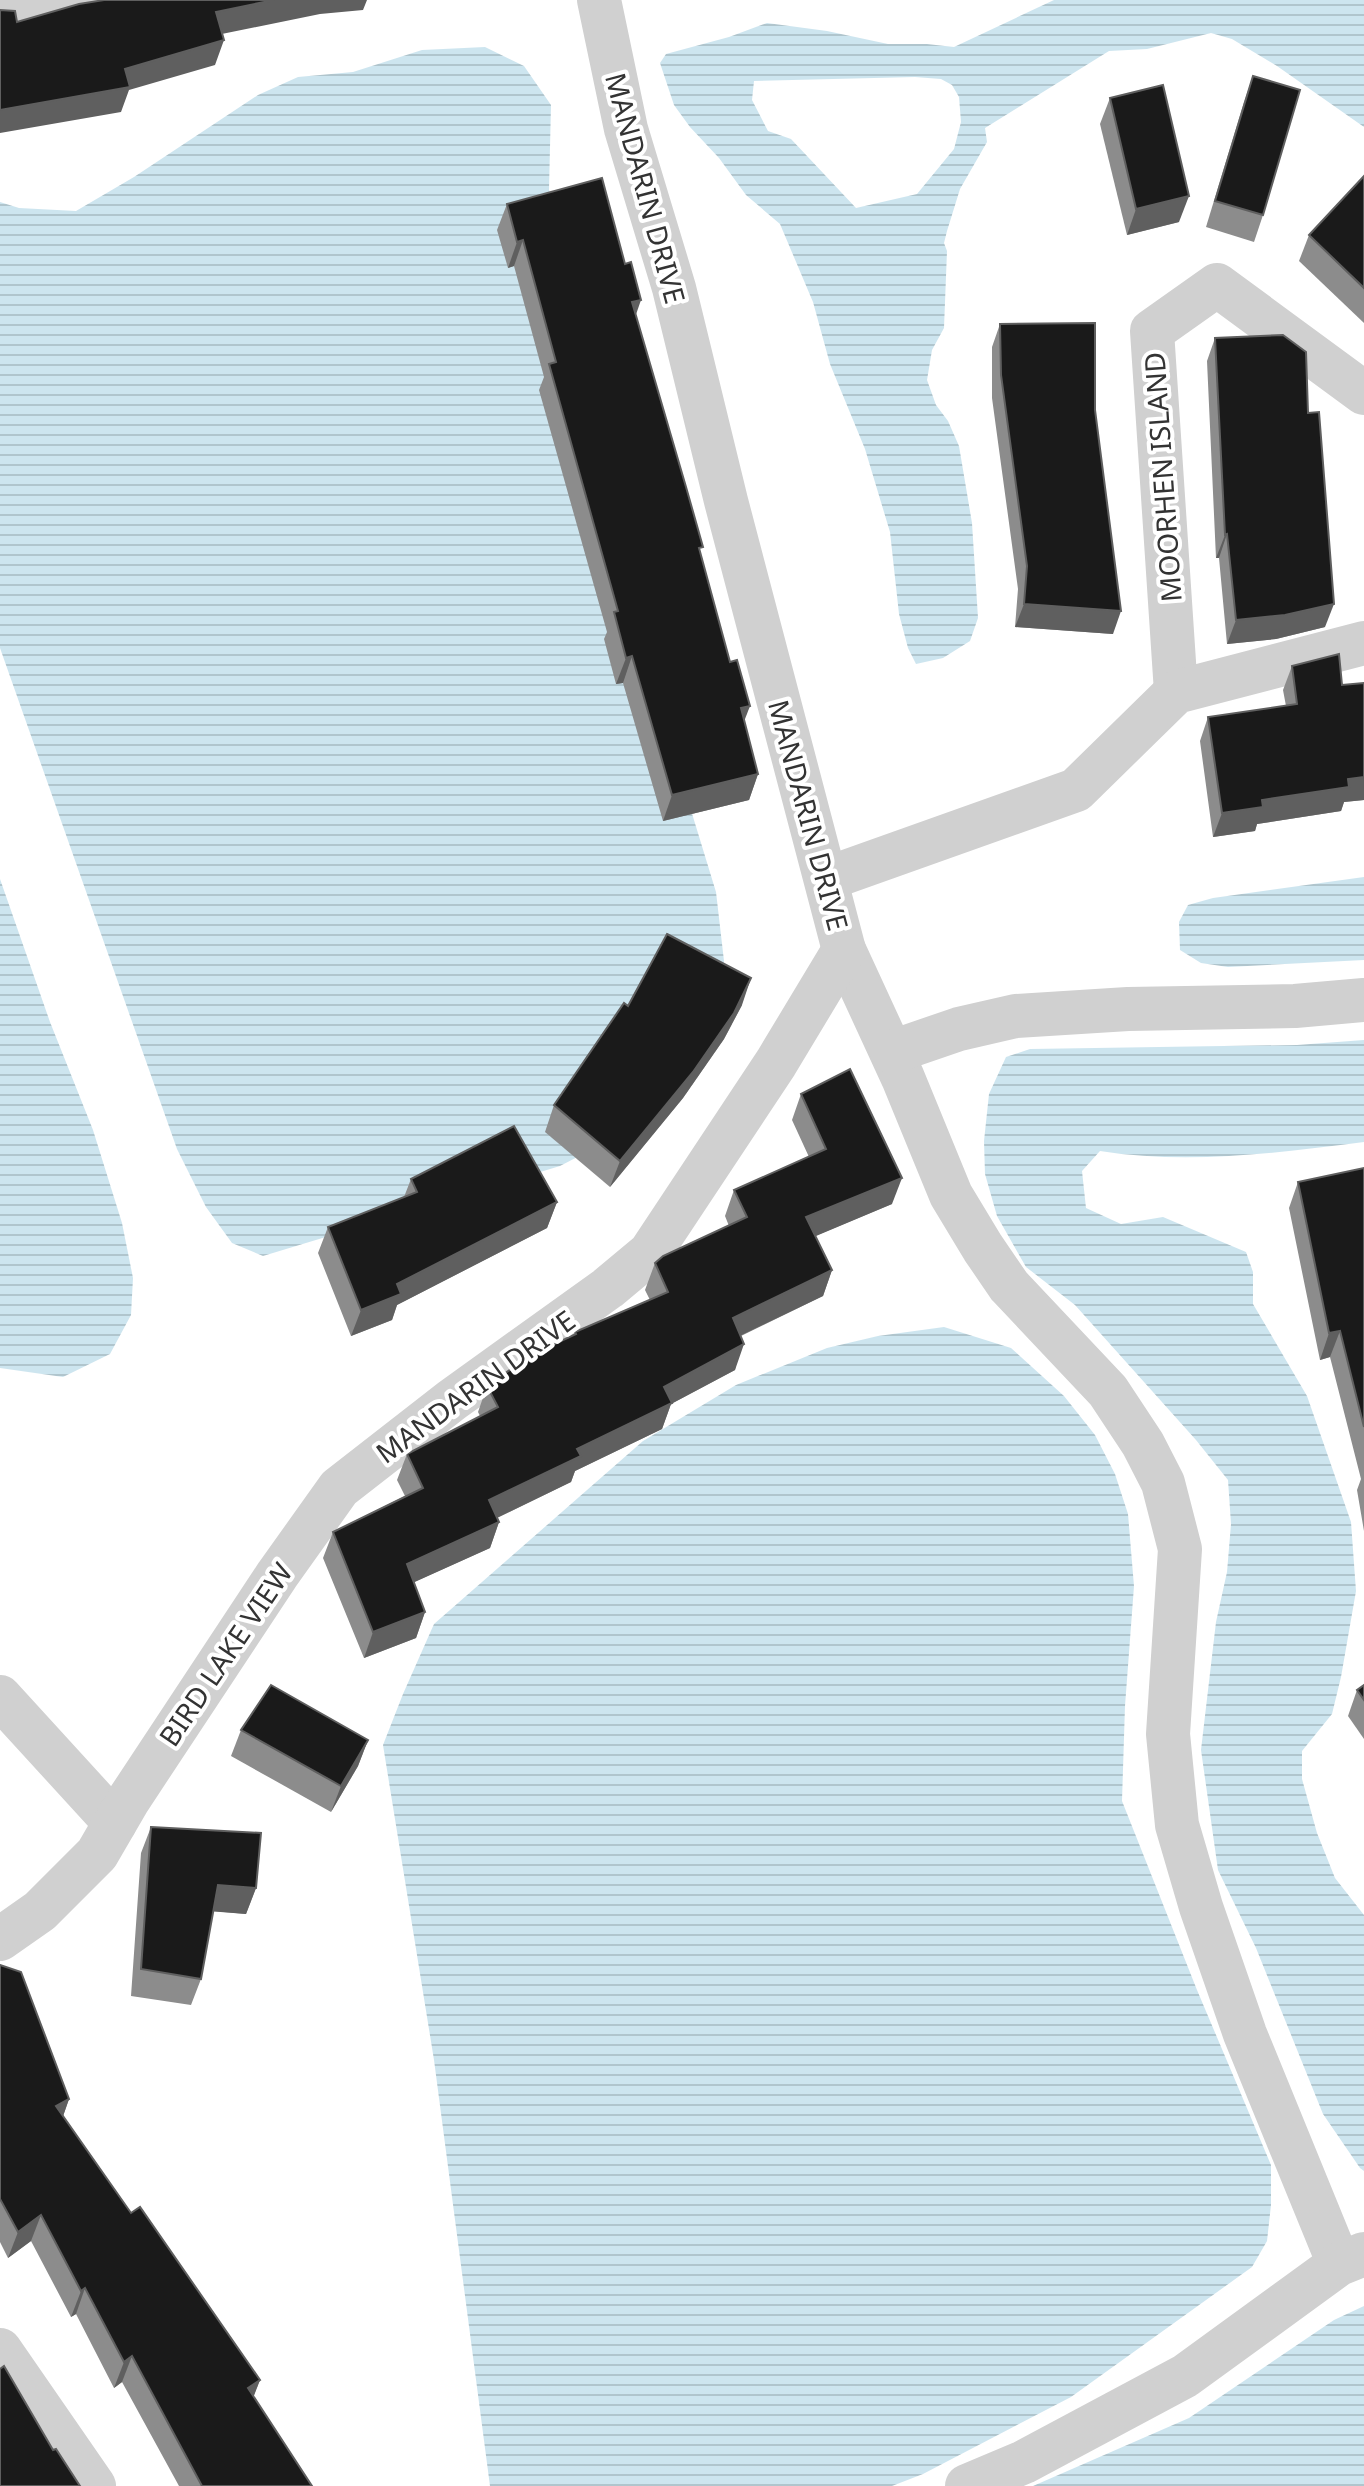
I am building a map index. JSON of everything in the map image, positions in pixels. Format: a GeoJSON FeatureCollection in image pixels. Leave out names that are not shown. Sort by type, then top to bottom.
{"type":"FeatureCollection","features":[{"type":"Feature","properties":{"kind":"street"},"geometry":{"type":"LineString","coordinates":[[0,12],[95,0]]}},
{"type":"Feature","properties":{"kind":"street","name":"MANDARIN DRIVE"},"geometry":{"type":"LineString","coordinates":[[339,1488],[452,1400],[608,1288],[650,1253],[776,1063],[844,950],[726,501],[674,288],[626,129],[599,0]]}},
{"type":"Feature","properties":{"kind":"street","name":"MOORHEN ISLAND"},"geometry":{"type":"LineString","coordinates":[[1176,692],[1152,331],[1217,285],[1364,393]]}},
{"type":"Feature","properties":{"kind":"street"},"geometry":{"type":"LineString","coordinates":[[826,879],[1076,790],[1176,692],[1364,643]]}},
{"type":"Feature","properties":{"kind":"street"},"geometry":{"type":"LineString","coordinates":[[844,950],[892,1052],[951,1195],[1009,1286],[1108,1391],[1143,1444],[1163,1483],[1180,1549],[1168,1734],[1177,1825],[1201,1907],[1245,2034],[1352,2259],[1185,2376],[1024,2462],[967,2486]]}},
{"type":"Feature","properties":{"kind":"street"},"geometry":{"type":"LineString","coordinates":[[892,1052],[959,1029],[1016,1016],[1128,1009],[1295,1006],[1364,1000]]}},
{"type":"Feature","properties":{"kind":"street","name":"BIRD LAKE VIEW"},"geometry":{"type":"LineString","coordinates":[[0,1939],[40,1911],[97,1854],[129,1799],[339,1488]]}},
{"type":"Feature","properties":{"kind":"street"},"geometry":{"type":"LineString","coordinates":[[0,1697],[115,1823]]}},
{"type":"Feature","properties":{"kind":"street"},"geometry":{"type":"LineString","coordinates":[[0,2350],[94,2486]]}},
{"type":"Feature","properties":{"kind":"water"},"geometry":{"type":"Polygon","coordinates":[[[1054,0],[1364,0],[1364,127],[1277,66],[1232,39],[1211,33],[1147,49],[1109,51],[985,128],[987,142],[960,189],[944,243],[947,251],[944,328],[932,350],[927,380],[936,405],[948,421],[959,446],[972,523],[978,618],[970,641],[943,658],[916,664],[908,648],[899,614],[890,532],[865,449],[830,364],[813,302],[780,224],[746,195],[719,158],[690,127],[674,105],[660,63],[666,54],[767,23],[888,44],[954,47],[1054,0]],[[941,79],[754,81],[752,100],[768,131],[791,139],[856,208],[917,194],[954,149],[961,122],[959,97],[952,85],[941,79]]]}},
{"type":"Feature","properties":{"kind":"water"},"geometry":{"type":"Polygon","coordinates":[[[485,47],[524,66],[551,105],[549,190],[569,234],[668,735],[716,892],[724,961],[719,1009],[645,1122],[560,1166],[263,1256],[232,1243],[206,1207],[177,1149],[0,648],[0,202],[19,208],[76,211],[134,177],[258,95],[298,77],[353,72],[422,50],[485,47]]]}},
{"type":"Feature","properties":{"kind":"water"},"geometry":{"type":"Polygon","coordinates":[[[1364,877],[1364,960],[1228,967],[1201,963],[1180,950],[1179,922],[1188,905],[1213,898],[1364,877]]]}},
{"type":"Feature","properties":{"kind":"water"},"geometry":{"type":"Polygon","coordinates":[[[0,879],[50,1022],[93,1130],[122,1223],[133,1278],[131,1315],[110,1354],[63,1377],[0,1368],[0,879]]]}},
{"type":"Feature","properties":{"kind":"water"},"geometry":{"type":"Polygon","coordinates":[[[1364,1040],[1364,1142],[1199,1157],[1100,1151],[1082,1171],[1086,1208],[1121,1224],[1163,1217],[1246,1252],[1253,1272],[1253,1304],[1307,1396],[1351,1522],[1356,1591],[1341,1677],[1332,1714],[1302,1751],[1302,1779],[1317,1833],[1335,1878],[1364,1915],[1364,2171],[1323,2114],[1256,1948],[1218,1870],[1201,1750],[1216,1622],[1227,1572],[1231,1524],[1228,1480],[1075,1305],[1026,1267],[997,1216],[985,1174],[984,1141],[989,1094],[1006,1057],[1030,1049],[1297,1045],[1364,1040]]]}},
{"type":"Feature","properties":{"kind":"water"},"geometry":{"type":"Polygon","coordinates":[[[944,1327],[1011,1348],[1064,1396],[1095,1435],[1115,1474],[1128,1514],[1134,1586],[1122,1801],[1271,2165],[1267,2241],[1252,2267],[1071,2397],[923,2474],[892,2486],[490,2486],[434,2060],[383,1745],[434,1624],[643,1441],[736,1385],[827,1348],[878,1336],[944,1327]]]}},
{"type":"Feature","properties":{"kind":"water"},"geometry":{"type":"Polygon","coordinates":[[[1364,2306],[1364,2486],[1033,2486],[1189,2418],[1334,2320],[1364,2306]]]}},
{"type":"Feature","properties":{"kind":"building"},"geometry":{"type":"Polygon","coordinates":[[[104,0],[274,0],[216,12],[224,40],[125,69],[130,87],[0,110],[0,10],[15,11],[17,22],[104,0]]]}},
{"type":"Feature","properties":{"kind":"building"},"geometry":{"type":"Polygon","coordinates":[[[1253,76],[1300,90],[1263,215],[1215,201],[1253,76]]]}},
{"type":"Feature","properties":{"kind":"building"},"geometry":{"type":"Polygon","coordinates":[[[1163,85],[1189,196],[1136,209],[1110,98],[1163,85]]]}},
{"type":"Feature","properties":{"kind":"building"},"geometry":{"type":"Polygon","coordinates":[[[1364,176],[1364,288],[1309,235],[1364,176]]]}},
{"type":"Feature","properties":{"kind":"building"},"geometry":{"type":"Polygon","coordinates":[[[602,178],[625,264],[631,262],[641,300],[632,302],[703,547],[699,548],[730,662],[737,660],[750,706],[741,708],[758,774],[672,795],[632,656],[626,658],[614,612],[618,611],[549,364],[556,362],[523,240],[517,242],[507,204],[602,178]]]}},
{"type":"Feature","properties":{"kind":"building"},"geometry":{"type":"Polygon","coordinates":[[[1095,323],[1095,410],[1121,611],[1024,604],[1027,566],[1001,375],[1000,324],[1095,323]]]}},
{"type":"Feature","properties":{"kind":"building"},"geometry":{"type":"Polygon","coordinates":[[[1283,335],[1306,352],[1308,413],[1319,412],[1334,604],[1285,615],[1236,620],[1225,535],[1215,338],[1283,335]]]}},
{"type":"Feature","properties":{"kind":"building"},"geometry":{"type":"Polygon","coordinates":[[[1339,654],[1342,685],[1364,683],[1364,777],[1348,779],[1349,787],[1262,800],[1263,807],[1222,813],[1208,717],[1297,704],[1292,666],[1339,654]]]}},
{"type":"Feature","properties":{"kind":"building"},"geometry":{"type":"Polygon","coordinates":[[[667,934],[751,978],[734,1013],[693,1072],[620,1161],[554,1105],[624,1003],[628,1006],[667,934]]]}},
{"type":"Feature","properties":{"kind":"building"},"geometry":{"type":"Polygon","coordinates":[[[850,1069],[902,1178],[806,1217],[832,1270],[733,1318],[744,1344],[664,1387],[672,1403],[577,1449],[581,1456],[489,1500],[499,1522],[407,1564],[425,1612],[373,1632],[333,1532],[423,1488],[407,1454],[498,1407],[487,1386],[531,1355],[575,1332],[668,1292],[655,1263],[663,1256],[747,1217],[734,1190],[826,1149],[801,1094],[850,1069]]]}},
{"type":"Feature","properties":{"kind":"building"},"geometry":{"type":"Polygon","coordinates":[[[514,1126],[557,1202],[397,1284],[401,1294],[361,1310],[328,1227],[417,1192],[411,1179],[514,1126]]]}},
{"type":"Feature","properties":{"kind":"building"},"geometry":{"type":"Polygon","coordinates":[[[1364,1168],[1364,1427],[1340,1331],[1329,1333],[1298,1182],[1364,1168]]]}},
{"type":"Feature","properties":{"kind":"building"},"geometry":{"type":"Polygon","coordinates":[[[271,1685],[368,1740],[341,1786],[241,1730],[271,1685]]]}},
{"type":"Feature","properties":{"kind":"building"},"geometry":{"type":"Polygon","coordinates":[[[1364,1685],[1364,1700],[1357,1690],[1364,1685]]]}},
{"type":"Feature","properties":{"kind":"building"},"geometry":{"type":"Polygon","coordinates":[[[151,1827],[261,1833],[256,1888],[218,1885],[201,1979],[141,1969],[151,1827]]]}},
{"type":"Feature","properties":{"kind":"building"},"geometry":{"type":"Polygon","coordinates":[[[0,1965],[21,1972],[69,2099],[56,2106],[131,2213],[140,2207],[260,2380],[248,2388],[312,2486],[202,2486],[132,2356],[124,2362],[85,2288],[81,2291],[41,2215],[18,2232],[0,2199],[0,1965]]]}},
{"type":"Feature","properties":{"kind":"building"},"geometry":{"type":"Polygon","coordinates":[[[4,2366],[53,2450],[56,2449],[80,2486],[0,2486],[0,2369],[4,2366]]]}}]}
